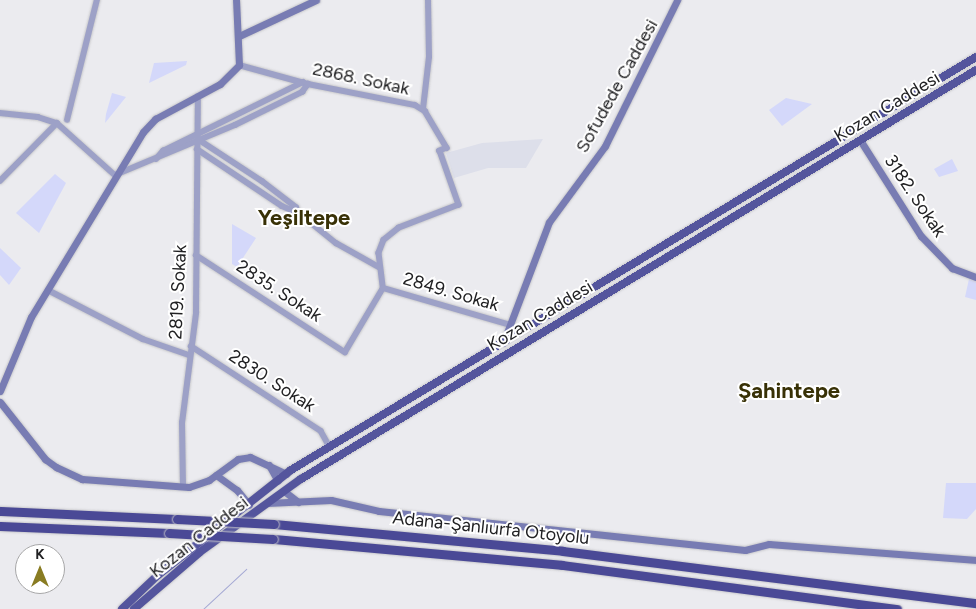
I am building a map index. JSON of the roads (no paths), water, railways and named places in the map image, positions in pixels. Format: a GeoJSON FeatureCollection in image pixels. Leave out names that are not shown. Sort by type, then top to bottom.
{"type":"FeatureCollection","features":[{"type":"Feature","properties":{"kind":"highway","name":"Kozan Caddesi"},"geometry":{"type":"LineString","coordinates":[[122,609],[158,575],[249,505],[282,477],[502,346],[976,57]]}},
{"type":"Feature","properties":{"kind":"highway","name":"Kozan Caddesi"},"geometry":{"type":"LineString","coordinates":[[134,609],[200,552],[284,490],[351,447],[976,70]]}},
{"type":"Feature","properties":{"kind":"highway"},"geometry":{"type":"LineString","coordinates":[[284,490],[282,477],[292,478],[294,485]]}},
{"type":"Feature","properties":{"kind":"highway","name":"Adana-Şanlıurfa Otoyolu"},"geometry":{"type":"LineString","coordinates":[[0,511],[274,524],[563,551],[976,603]]}},
{"type":"Feature","properties":{"kind":"highway","name":"Adana-Şanlıurfa Otoyolu"},"geometry":{"type":"LineString","coordinates":[[0,526],[273,539],[562,565],[897,609]]}},
{"type":"Feature","properties":{"kind":"highway"},"geometry":{"type":"LineString","coordinates":[[838,586],[976,598]]}},
{"type":"Feature","properties":{"kind":"highway"},"geometry":{"type":"LineString","coordinates":[[813,598],[862,609]]}},
{"type":"Feature","properties":{"kind":"main road"},"geometry":{"type":"LineString","coordinates":[[0,391],[21,336],[115,175],[152,122],[220,84],[239,65],[236,0]]}},
{"type":"Feature","properties":{"kind":"main road"},"geometry":{"type":"LineString","coordinates":[[239,36],[316,0]]}},
{"type":"Feature","properties":{"kind":"main road","name":"Sofudede Caddesi"},"geometry":{"type":"LineString","coordinates":[[502,346],[549,222],[605,146],[677,0]]}},
{"type":"Feature","properties":{"kind":"main road","name":"3182. Sokak"},"geometry":{"type":"LineString","coordinates":[[860,140],[921,236],[952,268],[976,277]]}},
{"type":"Feature","properties":{"kind":"main road"},"geometry":{"type":"LineString","coordinates":[[0,402],[45,459],[68,474],[106,483],[183,487],[202,484],[246,457],[269,464],[282,477]]}},
{"type":"Feature","properties":{"kind":"main road"},"geometry":{"type":"LineString","coordinates":[[216,475],[237,490],[249,505]]}},
{"type":"Feature","properties":{"kind":"main road"},"geometry":{"type":"LineString","coordinates":[[294,485],[298,502]]}},
{"type":"Feature","properties":{"kind":"main road"},"geometry":{"type":"LineString","coordinates":[[284,490],[298,502]]}},
{"type":"Feature","properties":{"kind":"main road"},"geometry":{"type":"LineString","coordinates":[[267,503],[331,500],[379,511],[745,550],[769,544],[976,560]]}},
{"type":"Feature","properties":{"kind":"street"},"geometry":{"type":"LineString","coordinates":[[67,120],[97,0]]}},
{"type":"Feature","properties":{"kind":"street"},"geometry":{"type":"LineString","coordinates":[[423,108],[429,57],[428,0]]}},
{"type":"Feature","properties":{"kind":"street","name":"2868. Sokak"},"geometry":{"type":"LineString","coordinates":[[239,65],[306,83],[423,108],[447,148],[440,151],[459,206],[394,231],[379,248],[379,267]]}},
{"type":"Feature","properties":{"kind":"street"},"geometry":{"type":"LineString","coordinates":[[156,158],[163,151],[197,134],[306,83]]}},
{"type":"Feature","properties":{"kind":"street"},"geometry":{"type":"LineString","coordinates":[[0,113],[38,117],[57,123],[115,175],[156,158],[198,144],[302,92],[306,83]]}},
{"type":"Feature","properties":{"kind":"street","name":"2819. Sokak"},"geometry":{"type":"LineString","coordinates":[[183,487],[182,423],[189,355],[196,313],[198,97]]}},
{"type":"Feature","properties":{"kind":"street"},"geometry":{"type":"LineString","coordinates":[[0,181],[57,123]]}},
{"type":"Feature","properties":{"kind":"street"},"geometry":{"type":"LineString","coordinates":[[198,144],[262,181],[296,207],[299,213]]}},
{"type":"Feature","properties":{"kind":"street"},"geometry":{"type":"LineString","coordinates":[[198,144],[282,206],[299,213],[336,243],[379,267],[383,288]]}},
{"type":"Feature","properties":{"kind":"street","name":"2835. Sokak"},"geometry":{"type":"LineString","coordinates":[[196,255],[345,352],[383,288]]}},
{"type":"Feature","properties":{"kind":"street","name":"2849. Sokak"},"geometry":{"type":"LineString","coordinates":[[383,288],[511,325]]}},
{"type":"Feature","properties":{"kind":"street"},"geometry":{"type":"LineString","coordinates":[[48,290],[135,335],[189,355]]}},
{"type":"Feature","properties":{"kind":"street","name":"2830. Sokak"},"geometry":{"type":"LineString","coordinates":[[191,346],[321,431],[330,447]]}},
{"type":"Feature","properties":{"kind":"waterway"},"geometry":{"type":"LineString","coordinates":[[203,609],[246,569]]}},
{"type":"Feature","properties":{"kind":"district","name":"Yeşiltepe"},"geometry":{"type":"Point","coordinates":[304,218]}},
{"type":"Feature","properties":{"kind":"district","name":"Şahintepe"},"geometry":{"type":"Point","coordinates":[789,391]}}]}
